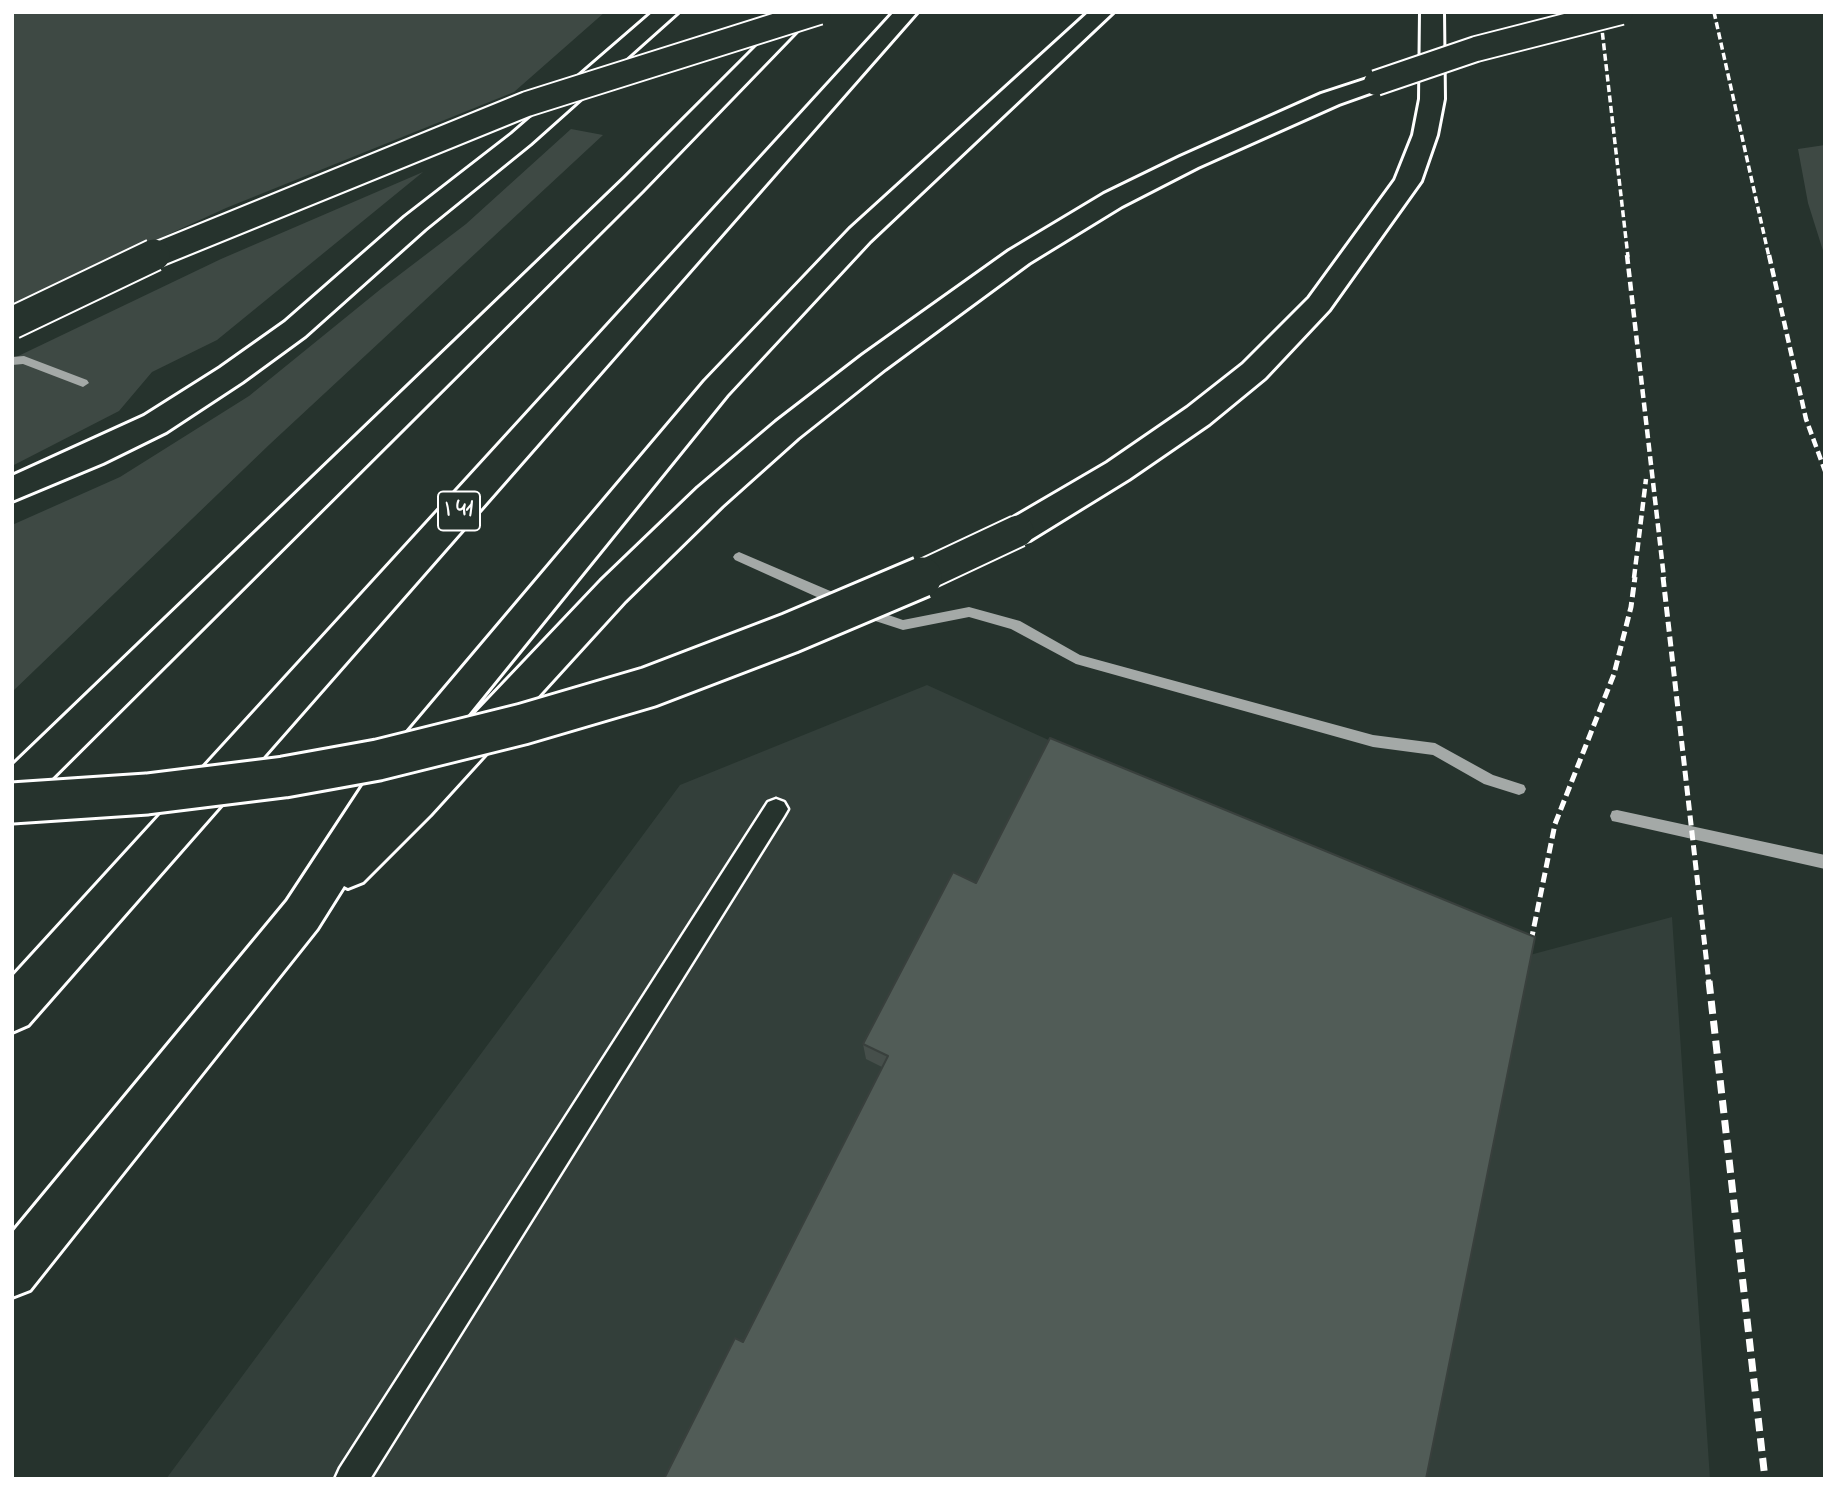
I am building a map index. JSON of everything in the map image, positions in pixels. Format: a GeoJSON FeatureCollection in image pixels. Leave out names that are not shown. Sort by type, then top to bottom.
{"type":"FeatureCollection","features":[{"type":"Feature","properties":{"kind":"highway"},"geometry":{"type":"LineString","coordinates":[[12,489],[92,455],[155,424],[231,375],[295,329],[415,223],[521,139],[667,12]]}},
{"type":"Feature","properties":{"kind":"highway"},"geometry":{"type":"LineString","coordinates":[[12,792],[633,185],[804,12]]}},
{"type":"Feature","properties":{"kind":"highway"},"geometry":{"type":"LineString","coordinates":[[12,323],[154,255],[527,104],[819,12]]}},
{"type":"Feature","properties":{"kind":"highway","name":"I 41"},"geometry":{"type":"LineString","coordinates":[[12,1010],[906,12]]}},
{"type":"Feature","properties":{"kind":"highway"},"geometry":{"type":"LineString","coordinates":[[302,915],[378,796],[716,388],[860,235],[1102,12]]}},
{"type":"Feature","properties":{"kind":"highway"},"geometry":{"type":"LineString","coordinates":[[12,803],[148,794],[284,777],[378,760],[523,724],[649,687],[790,633],[942,568],[1018,531],[1118,471],[1198,416],[1254,371],[1319,304],[1408,181],[1425,135],[1432,99],[1432,12]]}},
{"type":"Feature","properties":{"kind":"highway"},"geometry":{"type":"LineString","coordinates":[[12,1272],[302,915],[416,803],[612,591],[787,430],[874,362],[1018,257],[1113,200],[1200,157],[1330,99],[1476,49],[1621,12]]}},
{"type":"Feature","properties":{"kind":"lane"},"geometry":{"type":"LineString","coordinates":[[351,1479],[776,808]]}},
{"type":"Feature","properties":{"kind":"shaded area"},"geometry":{"type":"Polygon","coordinates":[[[12,12],[605,12],[514,92],[226,208],[12,306],[12,12]]]}},
{"type":"Feature","properties":{"kind":"shaded area"},"geometry":{"type":"Polygon","coordinates":[[[571,129],[603,135],[270,444],[12,692],[12,525],[120,477],[249,396],[466,224],[571,129]]]}},
{"type":"Feature","properties":{"kind":"shaded area"},"geometry":{"type":"Polygon","coordinates":[[[1825,145],[1825,257],[1808,203],[1798,149],[1825,145]]]}},
{"type":"Feature","properties":{"kind":"shaded area"},"geometry":{"type":"Polygon","coordinates":[[[423,172],[217,340],[152,372],[119,411],[12,466],[12,359],[221,259],[423,172]]]}},
{"type":"Feature","properties":{"kind":"shaded area"},"geometry":{"type":"Polygon","coordinates":[[[927,685],[1526,956],[1672,917],[1710,1479],[166,1479],[680,785],[927,685]]]}},
{"type":"Feature","properties":{"kind":"building"},"geometry":{"type":"Polygon","coordinates":[[[1050,738],[1535,937],[1426,1479],[664,1479],[735,1338],[743,1342],[888,1056],[863,1044],[953,872],[976,883],[1050,738]]]}},
{"type":"Feature","properties":{"kind":"waterway"},"geometry":{"type":"LineString","coordinates":[[12,361],[24,360],[83,383]]}},
{"type":"Feature","properties":{"kind":"waterway"},"geometry":{"type":"LineString","coordinates":[[739,557],[844,603]]}},
{"type":"Feature","properties":{"kind":"waterway"},"geometry":{"type":"LineString","coordinates":[[862,611],[903,625],[969,612],[1015,625],[1076,659],[1373,741],[1435,749],[1489,780],[1519,789]]}},
{"type":"Feature","properties":{"kind":"waterway"},"geometry":{"type":"LineString","coordinates":[[1617,816],[1825,862]]}},
{"type":"Feature","properties":{"kind":"railway"},"geometry":{"type":"LineString","coordinates":[[1600,12],[1628,257]]}},
{"type":"Feature","properties":{"kind":"railway"},"geometry":{"type":"LineString","coordinates":[[1714,12],[1769,257]]}},
{"type":"Feature","properties":{"kind":"railway"},"geometry":{"type":"LineString","coordinates":[[1627,255],[1664,578]]}},
{"type":"Feature","properties":{"kind":"railway"},"geometry":{"type":"LineString","coordinates":[[1769,255],[1806,419],[1825,471]]}},
{"type":"Feature","properties":{"kind":"railway"},"geometry":{"type":"LineString","coordinates":[[1634,578],[1646,479]]}},
{"type":"Feature","properties":{"kind":"railway"},"geometry":{"type":"LineString","coordinates":[[1528,956],[1555,824],[1614,674],[1631,607],[1635,577]]}},
{"type":"Feature","properties":{"kind":"railway"},"geometry":{"type":"LineString","coordinates":[[1663,577],[1709,983]]}},
{"type":"Feature","properties":{"kind":"railway"},"geometry":{"type":"LineString","coordinates":[[1709,981],[1765,1479]]}}]}
